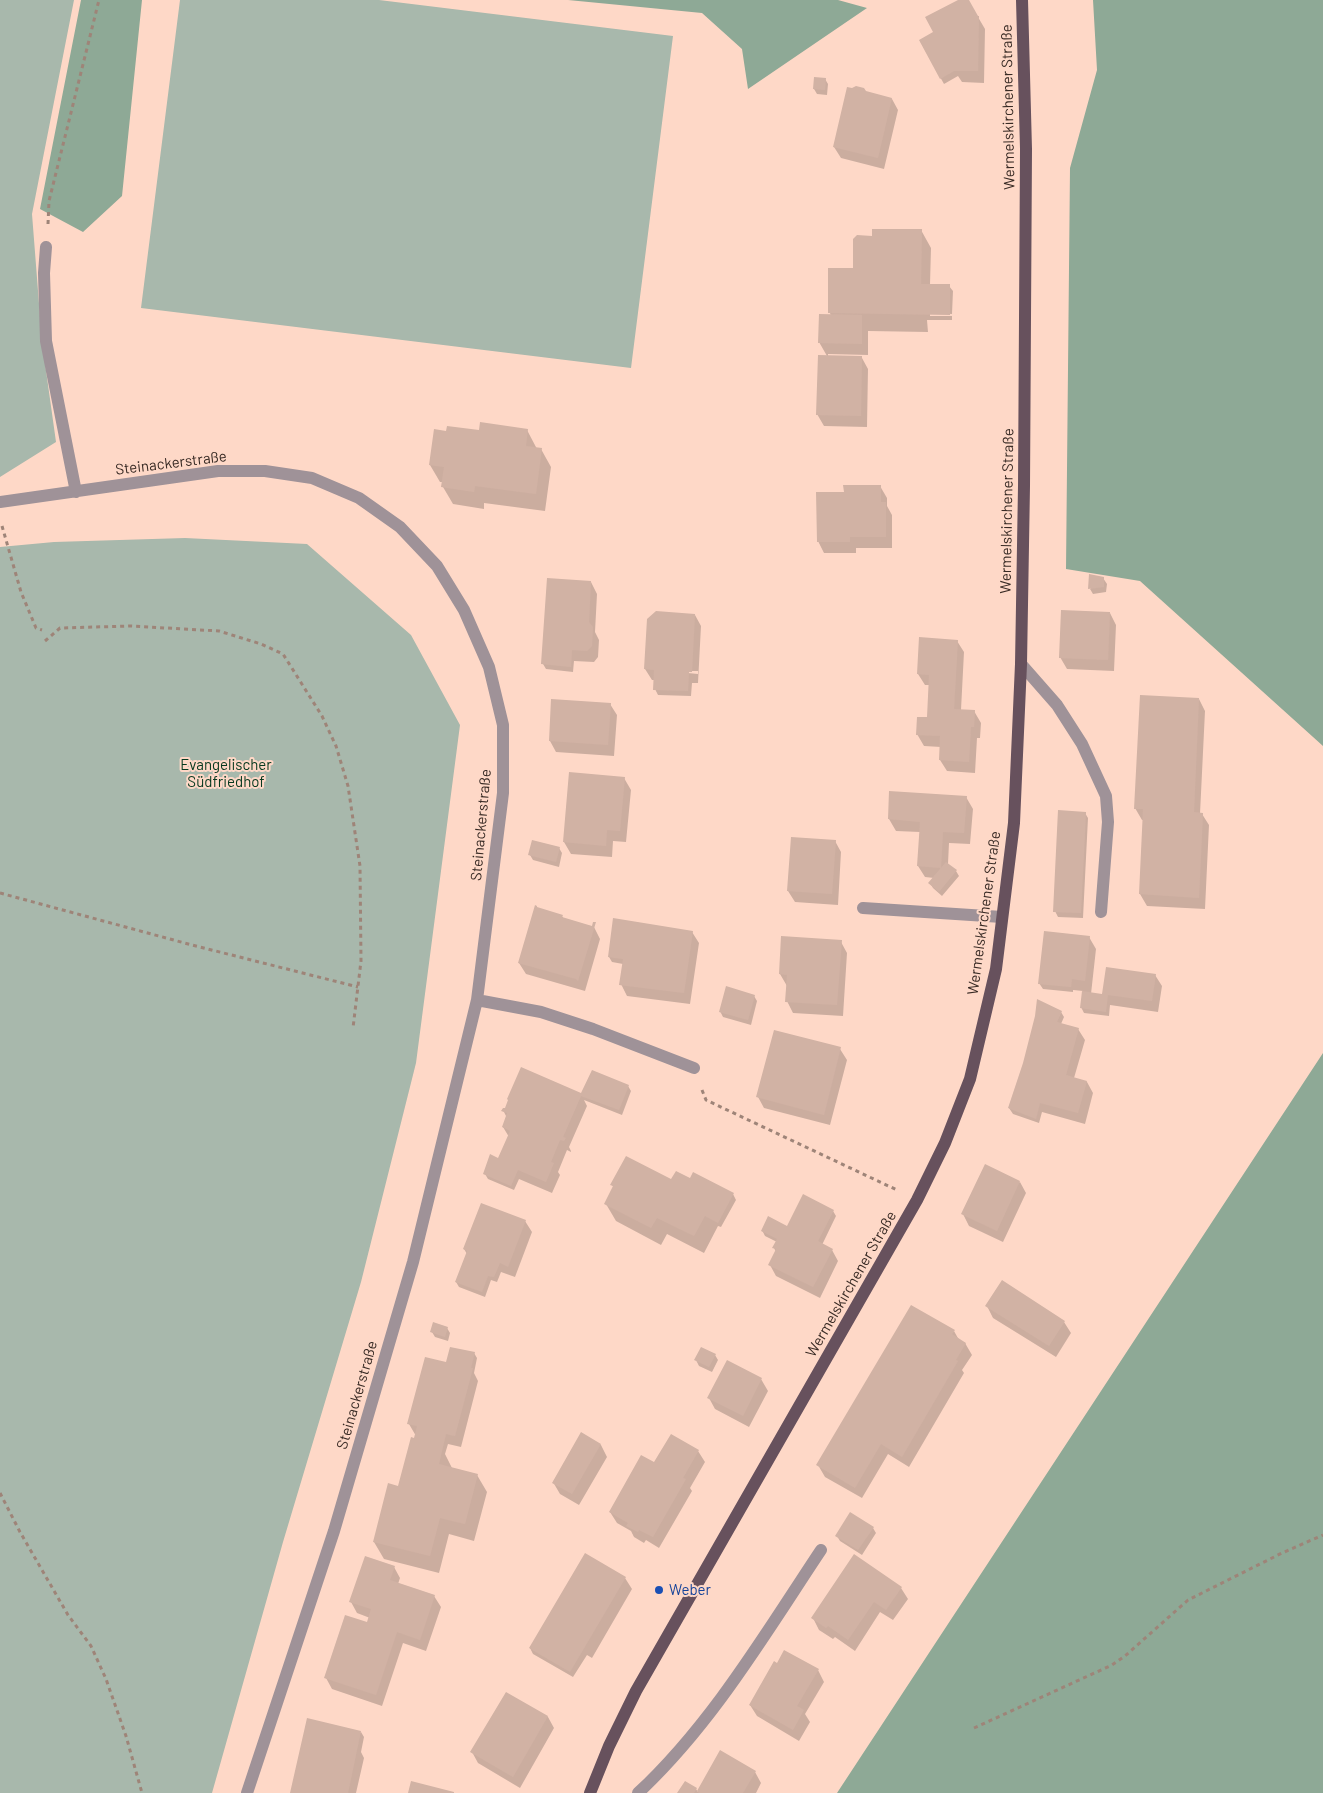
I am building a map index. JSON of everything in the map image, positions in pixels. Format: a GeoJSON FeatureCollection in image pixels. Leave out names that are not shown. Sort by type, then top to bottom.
{"type":"FeatureCollection","features":[{"type":"Feature","properties":{"kind":"main road","name":"Wermelskirchener Straße"},"geometry":{"type":"LineString","coordinates":[[590,1793],[609,1746],[636,1691],[918,1200],[945,1143],[970,1079],[996,968],[1014,823],[1022,664],[1026,148],[1022,0]]}},
{"type":"Feature","properties":{"kind":"street"},"geometry":{"type":"LineString","coordinates":[[46,247],[44,272],[46,341],[76,492]]}},
{"type":"Feature","properties":{"kind":"street","name":"Steinackerstraße"},"geometry":{"type":"LineString","coordinates":[[0,502],[218,471],[265,471],[312,478],[359,498],[400,527],[436,566],[464,610],[489,667],[503,725],[503,793],[477,1000],[410,1271],[334,1531],[247,1793]]}},
{"type":"Feature","properties":{"kind":"street"},"geometry":{"type":"LineString","coordinates":[[1022,664],[1057,705],[1082,744],[1106,796],[1108,822],[1101,912]]}},
{"type":"Feature","properties":{"kind":"street"},"geometry":{"type":"LineString","coordinates":[[863,908],[1002,917]]}},
{"type":"Feature","properties":{"kind":"street"},"geometry":{"type":"LineString","coordinates":[[477,1000],[549,1014],[694,1068]]}},
{"type":"Feature","properties":{"kind":"street"},"geometry":{"type":"LineString","coordinates":[[638,1793],[687,1743],[747,1660],[821,1550]]}},
{"type":"Feature","properties":{"kind":"path"},"geometry":{"type":"LineString","coordinates":[[46,247],[49,201],[99,0]]}},
{"type":"Feature","properties":{"kind":"path"},"geometry":{"type":"LineString","coordinates":[[0,518],[20,592],[36,628],[42,630]]}},
{"type":"Feature","properties":{"kind":"path"},"geometry":{"type":"LineString","coordinates":[[45,641],[60,628],[131,626],[219,631],[261,644],[284,654],[322,716],[336,746],[348,786],[360,866],[361,961],[353,1028]]}},
{"type":"Feature","properties":{"kind":"path"},"geometry":{"type":"LineString","coordinates":[[0,893],[192,945],[358,987]]}},
{"type":"Feature","properties":{"kind":"path"},"geometry":{"type":"LineString","coordinates":[[694,1068],[706,1100],[886,1185]]}},
{"type":"Feature","properties":{"kind":"path"},"geometry":{"type":"LineString","coordinates":[[0,1493],[20,1532],[68,1615],[91,1646],[106,1679],[126,1736],[142,1793]]}},
{"type":"Feature","properties":{"kind":"path"},"geometry":{"type":"LineString","coordinates":[[974,1728],[1112,1665],[1125,1656],[1188,1600],[1282,1553],[1323,1535]]}},
{"type":"Feature","properties":{"kind":"green space"},"geometry":{"type":"Polygon","coordinates":[[[0,0],[74,0],[32,214],[42,342],[56,442],[0,477],[0,0]]]}},
{"type":"Feature","properties":{"kind":"green space"},"geometry":{"type":"Polygon","coordinates":[[[81,0],[142,0],[122,196],[83,232],[40,209],[81,0]]]}},
{"type":"Feature","properties":{"kind":"green space"},"geometry":{"type":"Polygon","coordinates":[[[180,0],[379,0],[673,36],[631,368],[141,308],[180,0]]]}},
{"type":"Feature","properties":{"kind":"green space"},"geometry":{"type":"Polygon","coordinates":[[[568,0],[838,0],[867,8],[748,89],[742,49],[702,13],[568,0]]]}},
{"type":"Feature","properties":{"kind":"green space"},"geometry":{"type":"Polygon","coordinates":[[[1093,0],[1323,0],[1323,746],[1140,581],[1066,569],[1070,168],[1097,70],[1093,0]]]}},
{"type":"Feature","properties":{"kind":"green space","name":"Evangelischer Südfriedhof"},"geometry":{"type":"Polygon","coordinates":[[[185,538],[307,544],[411,635],[460,725],[416,1063],[361,1282],[283,1542],[212,1793],[0,1793],[0,547],[54,542],[185,538]]]}},
{"type":"Feature","properties":{"kind":"green space"},"geometry":{"type":"Polygon","coordinates":[[[1323,1053],[1323,1793],[837,1793],[1323,1053]]]}},
{"type":"Feature","properties":{"kind":"building"},"geometry":{"type":"Polygon","coordinates":[[[958,0],[969,0],[979,16],[978,71],[954,71],[940,79],[919,40],[933,32],[925,17],[958,0]]]}},
{"type":"Feature","properties":{"kind":"building"},"geometry":{"type":"Polygon","coordinates":[[[814,77],[826,78],[825,90],[813,89],[814,77]]]}},
{"type":"Feature","properties":{"kind":"building"},"geometry":{"type":"Polygon","coordinates":[[[856,86],[864,88],[866,91],[892,98],[878,158],[833,147],[847,87],[852,88],[856,86]]]}},
{"type":"Feature","properties":{"kind":"building"},"geometry":{"type":"Polygon","coordinates":[[[872,229],[922,229],[921,284],[950,284],[950,315],[828,313],[828,268],[853,268],[853,239],[857,235],[872,236],[872,229]]]}},
{"type":"Feature","properties":{"kind":"building"},"geometry":{"type":"Polygon","coordinates":[[[819,314],[862,315],[862,344],[818,343],[819,314]]]}},
{"type":"Feature","properties":{"kind":"building"},"geometry":{"type":"Polygon","coordinates":[[[818,355],[862,356],[861,416],[816,415],[818,355]]]}},
{"type":"Feature","properties":{"kind":"building"},"geometry":{"type":"Polygon","coordinates":[[[480,422],[528,429],[526,446],[542,448],[536,494],[475,486],[474,492],[441,487],[444,467],[429,465],[434,429],[446,431],[447,426],[479,430],[480,422]]]}},
{"type":"Feature","properties":{"kind":"building"},"geometry":{"type":"Polygon","coordinates":[[[843,485],[881,485],[881,502],[886,502],[886,537],[850,537],[850,542],[817,542],[816,492],[844,492],[843,485]]]}},
{"type":"Feature","properties":{"kind":"building"},"geometry":{"type":"Polygon","coordinates":[[[1089,574],[1104,577],[1104,587],[1088,589],[1089,574]]]}},
{"type":"Feature","properties":{"kind":"building"},"geometry":{"type":"Polygon","coordinates":[[[547,578],[591,581],[589,622],[593,627],[592,646],[587,651],[572,650],[571,667],[541,664],[547,578]]]}},
{"type":"Feature","properties":{"kind":"building"},"geometry":{"type":"Polygon","coordinates":[[[1061,610],[1110,612],[1108,660],[1059,658],[1061,610]]]}},
{"type":"Feature","properties":{"kind":"building"},"geometry":{"type":"Polygon","coordinates":[[[656,611],[695,614],[692,672],[689,672],[688,691],[653,690],[654,670],[644,669],[647,619],[656,611]]]}},
{"type":"Feature","properties":{"kind":"building"},"geometry":{"type":"Polygon","coordinates":[[[919,637],[958,640],[954,709],[975,710],[974,727],[971,727],[969,762],[939,760],[940,736],[916,735],[917,717],[927,717],[929,675],[917,674],[919,637]]]}},
{"type":"Feature","properties":{"kind":"building"},"geometry":{"type":"Polygon","coordinates":[[[1140,695],[1199,698],[1194,812],[1203,813],[1199,898],[1139,894],[1143,809],[1134,809],[1140,695]]]}},
{"type":"Feature","properties":{"kind":"building"},"geometry":{"type":"Polygon","coordinates":[[[551,699],[611,703],[608,745],[549,741],[551,699]]]}},
{"type":"Feature","properties":{"kind":"building"},"geometry":{"type":"Polygon","coordinates":[[[569,772],[625,777],[620,831],[607,830],[606,846],[563,842],[569,772]]]}},
{"type":"Feature","properties":{"kind":"building"},"geometry":{"type":"Polygon","coordinates":[[[889,791],[967,796],[964,833],[943,832],[941,868],[917,866],[920,822],[888,819],[889,791]]]}},
{"type":"Feature","properties":{"kind":"building"},"geometry":{"type":"Polygon","coordinates":[[[1058,810],[1086,812],[1081,913],[1053,912],[1058,810]]]}},
{"type":"Feature","properties":{"kind":"building"},"geometry":{"type":"Polygon","coordinates":[[[791,837],[836,840],[832,894],[787,891],[791,837]]]}},
{"type":"Feature","properties":{"kind":"building"},"geometry":{"type":"Polygon","coordinates":[[[532,840],[560,847],[556,862],[528,855],[532,840]]]}},
{"type":"Feature","properties":{"kind":"building"},"geometry":{"type":"Polygon","coordinates":[[[946,862],[957,870],[939,892],[928,883],[946,862]]]}},
{"type":"Feature","properties":{"kind":"building"},"geometry":{"type":"Polygon","coordinates":[[[535,905],[563,915],[562,917],[592,926],[593,922],[596,922],[578,981],[518,963],[535,905]]]}},
{"type":"Feature","properties":{"kind":"building"},"geometry":{"type":"Polygon","coordinates":[[[613,918],[693,931],[684,993],[619,985],[623,959],[608,957],[613,918]]]}},
{"type":"Feature","properties":{"kind":"building"},"geometry":{"type":"Polygon","coordinates":[[[1044,931],[1090,936],[1085,981],[1072,979],[1071,987],[1038,984],[1044,931]]]}},
{"type":"Feature","properties":{"kind":"building"},"geometry":{"type":"Polygon","coordinates":[[[781,936],[842,940],[837,1005],[785,1002],[787,975],[779,974],[781,936]]]}},
{"type":"Feature","properties":{"kind":"building"},"geometry":{"type":"Polygon","coordinates":[[[1106,967],[1156,974],[1152,1001],[1108,995],[1106,1012],[1080,1008],[1082,991],[1102,994],[1106,967]]]}},
{"type":"Feature","properties":{"kind":"building"},"geometry":{"type":"Polygon","coordinates":[[[726,986],[755,995],[748,1020],[719,1012],[726,986]]]}},
{"type":"Feature","properties":{"kind":"building"},"geometry":{"type":"Polygon","coordinates":[[[1037,999],[1062,1011],[1057,1022],[1079,1028],[1066,1075],[1087,1081],[1078,1113],[1040,1103],[1036,1119],[1008,1108],[1023,1063],[1035,1016],[1037,999]]]}},
{"type":"Feature","properties":{"kind":"building"},"geometry":{"type":"Polygon","coordinates":[[[774,1030],[841,1047],[824,1115],[756,1097],[774,1030]]]}},
{"type":"Feature","properties":{"kind":"building"},"geometry":{"type":"Polygon","coordinates":[[[521,1067],[581,1093],[592,1070],[629,1085],[619,1110],[581,1096],[563,1137],[566,1138],[564,1141],[560,1140],[551,1162],[554,1163],[546,1182],[518,1170],[511,1186],[483,1174],[490,1154],[498,1158],[510,1131],[502,1127],[507,1113],[501,1111],[505,1108],[521,1067]]]}},
{"type":"Feature","properties":{"kind":"building"},"geometry":{"type":"Polygon","coordinates":[[[626,1156],[671,1179],[676,1171],[690,1178],[693,1172],[734,1193],[718,1223],[705,1216],[694,1236],[657,1218],[651,1228],[604,1204],[613,1186],[610,1185],[626,1156]]]}},
{"type":"Feature","properties":{"kind":"building"},"geometry":{"type":"Polygon","coordinates":[[[985,1164],[1020,1181],[997,1231],[961,1214],[985,1164]]]}},
{"type":"Feature","properties":{"kind":"building"},"geometry":{"type":"Polygon","coordinates":[[[803,1194],[834,1210],[818,1241],[833,1249],[813,1287],[768,1265],[776,1249],[772,1248],[777,1239],[761,1231],[768,1216],[787,1226],[803,1194]]]}},
{"type":"Feature","properties":{"kind":"building"},"geometry":{"type":"Polygon","coordinates":[[[481,1203],[526,1220],[508,1267],[500,1263],[494,1277],[488,1276],[482,1292],[455,1282],[467,1251],[463,1249],[481,1203]]]}},
{"type":"Feature","properties":{"kind":"building"},"geometry":{"type":"Polygon","coordinates":[[[1002,1280],[1065,1321],[1049,1346],[985,1306],[1002,1280]]]}},
{"type":"Feature","properties":{"kind":"building"},"geometry":{"type":"Polygon","coordinates":[[[911,1305],[955,1330],[952,1334],[966,1343],[956,1360],[958,1361],[902,1457],[881,1444],[855,1488],[816,1465],[911,1305]]]}},
{"type":"Feature","properties":{"kind":"building"},"geometry":{"type":"Polygon","coordinates":[[[433,1322],[448,1327],[445,1337],[430,1332],[433,1322]]]}},
{"type":"Feature","properties":{"kind":"building"},"geometry":{"type":"Polygon","coordinates":[[[450,1347],[475,1352],[471,1368],[473,1368],[455,1436],[446,1434],[439,1464],[478,1474],[465,1524],[440,1518],[430,1556],[373,1542],[388,1483],[398,1486],[411,1437],[414,1438],[417,1426],[407,1424],[425,1357],[446,1362],[450,1347]]]}},
{"type":"Feature","properties":{"kind":"building"},"geometry":{"type":"Polygon","coordinates":[[[701,1347],[716,1354],[709,1367],[694,1360],[701,1347]]]}},
{"type":"Feature","properties":{"kind":"building"},"geometry":{"type":"Polygon","coordinates":[[[727,1360],[762,1378],[743,1416],[707,1398],[727,1360]]]}},
{"type":"Feature","properties":{"kind":"building"},"geometry":{"type":"Polygon","coordinates":[[[581,1432],[601,1444],[572,1494],[552,1483],[581,1432]]]}},
{"type":"Feature","properties":{"kind":"building"},"geometry":{"type":"Polygon","coordinates":[[[671,1434],[699,1450],[683,1478],[686,1479],[653,1537],[626,1526],[628,1523],[609,1512],[641,1455],[654,1462],[671,1434]]]}},
{"type":"Feature","properties":{"kind":"building"},"geometry":{"type":"Polygon","coordinates":[[[850,1512],[874,1527],[858,1550],[835,1536],[850,1512]]]}},
{"type":"Feature","properties":{"kind":"building"},"geometry":{"type":"Polygon","coordinates":[[[585,1553],[626,1577],[570,1672],[529,1648],[585,1553]]]}},
{"type":"Feature","properties":{"kind":"building"},"geometry":{"type":"Polygon","coordinates":[[[854,1554],[902,1587],[886,1610],[874,1602],[848,1640],[828,1626],[826,1628],[811,1618],[854,1554]]]}},
{"type":"Feature","properties":{"kind":"building"},"geometry":{"type":"Polygon","coordinates":[[[365,1556],[395,1566],[390,1580],[435,1595],[420,1640],[397,1632],[376,1695],[324,1678],[345,1615],[367,1622],[371,1609],[349,1602],[365,1556]]]}},
{"type":"Feature","properties":{"kind":"building"},"geometry":{"type":"Polygon","coordinates":[[[784,1650],[819,1669],[797,1706],[804,1710],[793,1730],[749,1705],[774,1661],[777,1663],[784,1650]]]}},
{"type":"Feature","properties":{"kind":"building"},"geometry":{"type":"Polygon","coordinates":[[[506,1692],[548,1716],[513,1777],[470,1752],[506,1692]]]}},
{"type":"Feature","properties":{"kind":"building"},"geometry":{"type":"Polygon","coordinates":[[[307,1718],[361,1731],[348,1793],[290,1793],[307,1718]]]}},
{"type":"Feature","properties":{"kind":"building"},"geometry":{"type":"Polygon","coordinates":[[[720,1750],[756,1771],[743,1793],[699,1793],[697,1791],[720,1750]]]}},
{"type":"Feature","properties":{"kind":"building"},"geometry":{"type":"Polygon","coordinates":[[[411,1781],[454,1792],[454,1793],[408,1793],[411,1781]]]}},
{"type":"Feature","properties":{"kind":"building"},"geometry":{"type":"Polygon","coordinates":[[[685,1781],[697,1788],[694,1793],[677,1793],[685,1781]]]}},
{"type":"Feature","properties":{"kind":"place","name":"Weber"},"geometry":{"type":"Point","coordinates":[659,1590]}}]}
